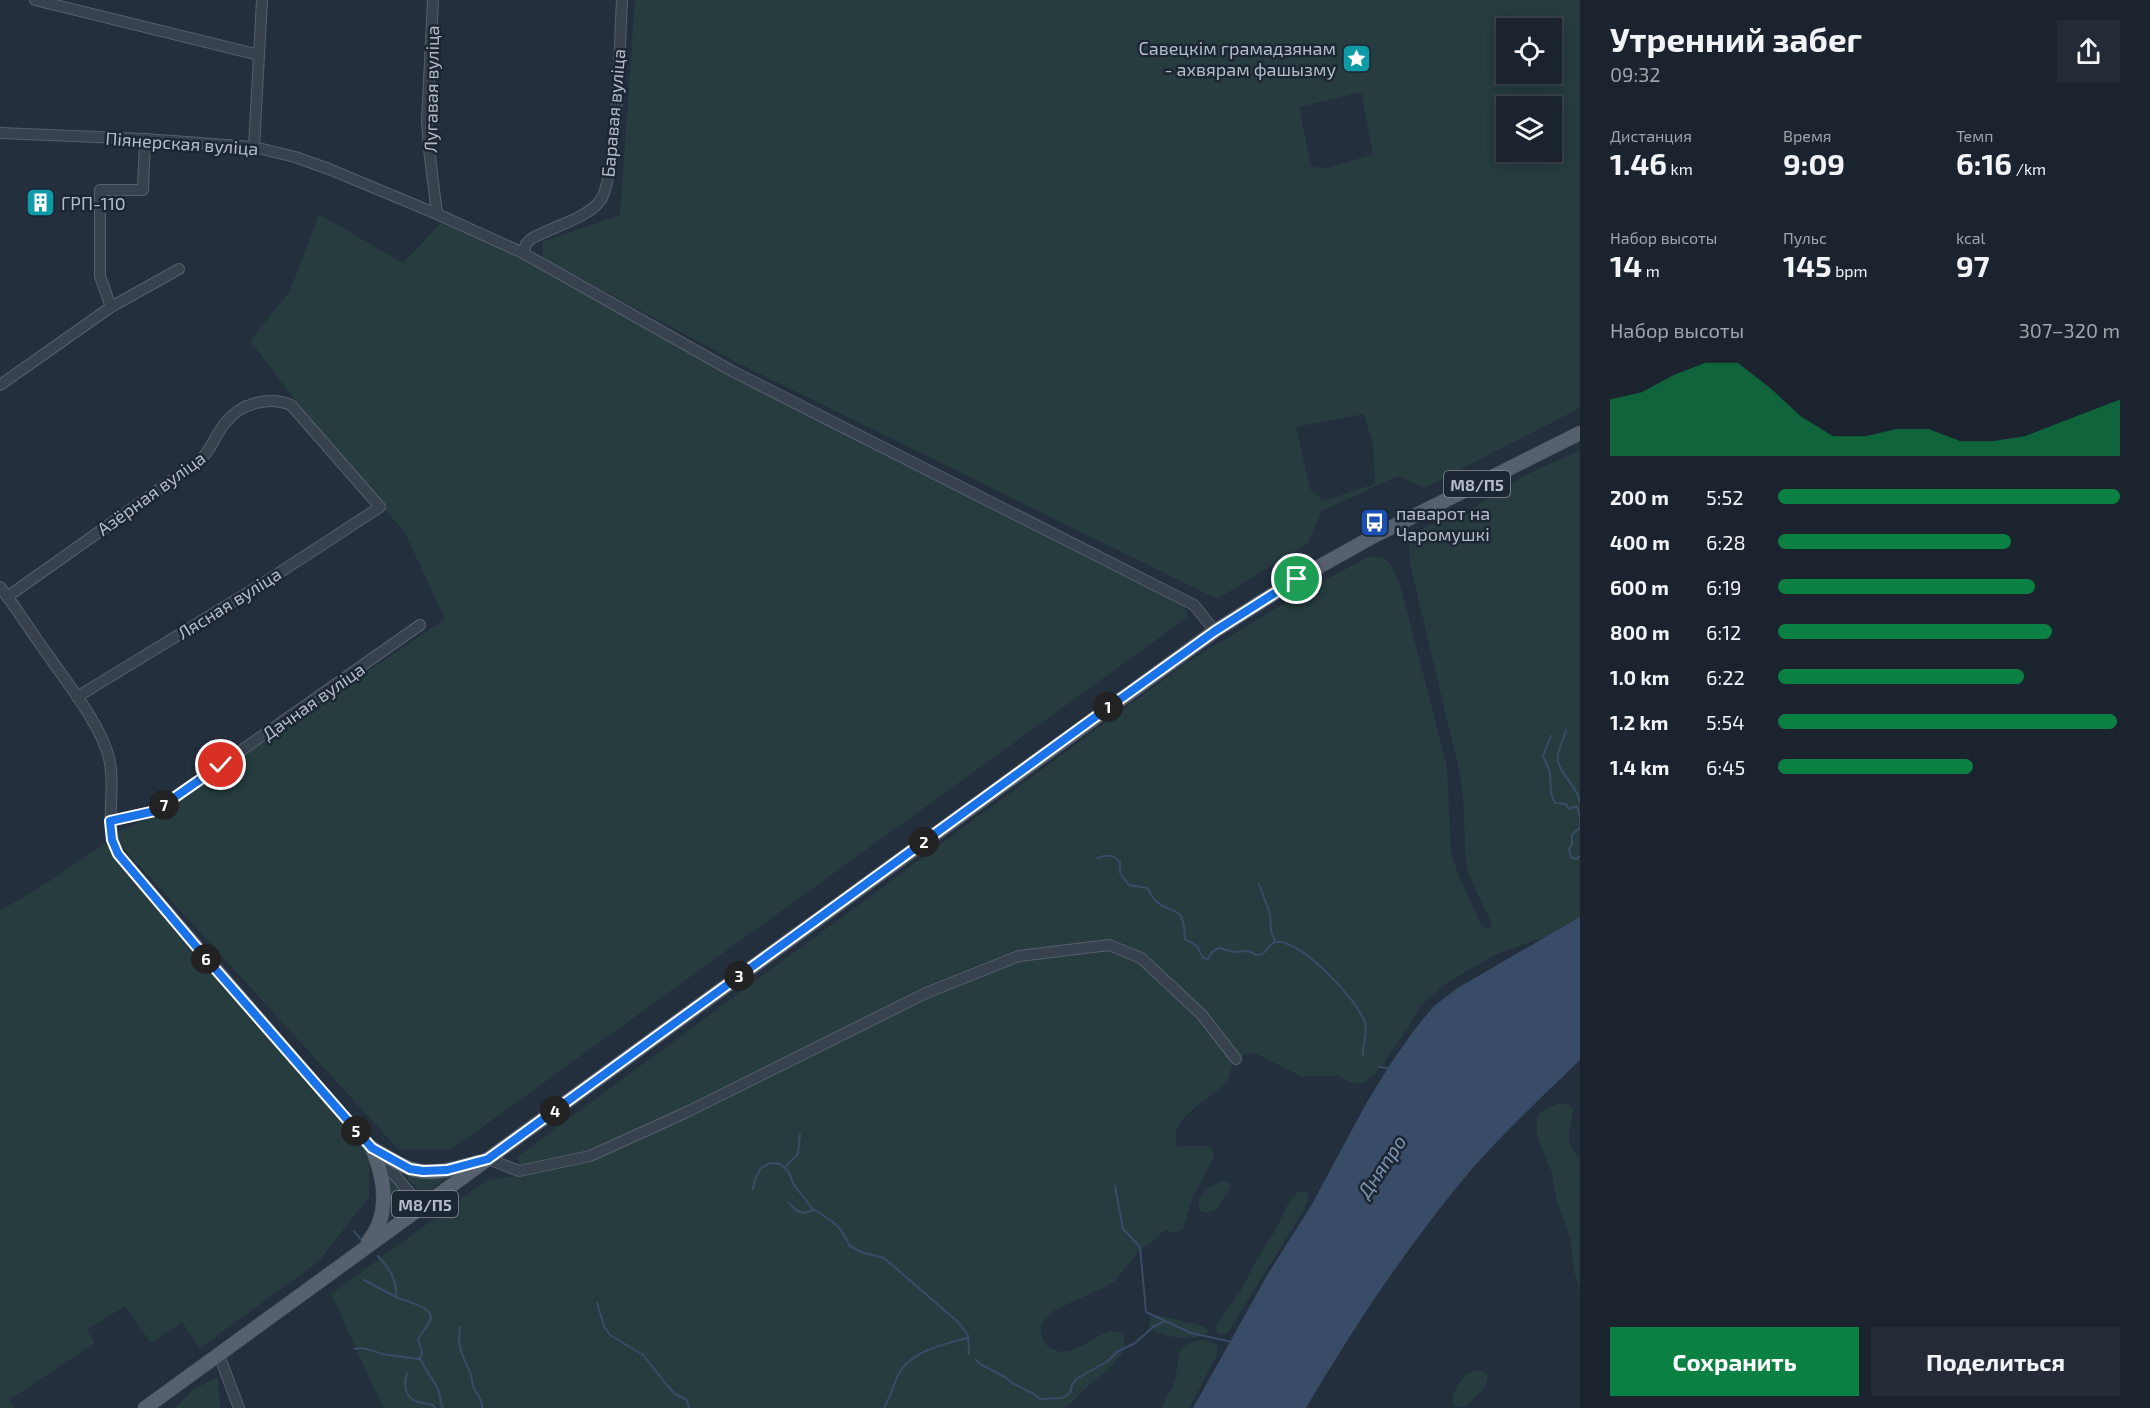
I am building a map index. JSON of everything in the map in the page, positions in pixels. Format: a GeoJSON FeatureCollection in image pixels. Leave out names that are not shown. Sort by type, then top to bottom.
{"type":"FeatureCollection","features":[{"type":"Feature","properties":{"kind":"main road","name":"М8/П5"},"geometry":{"type":"LineString","coordinates":[[145,1408],[1215,631],[1297,579],[1366,541],[1580,433]]}},
{"type":"Feature","properties":{"kind":"main road"},"geometry":{"type":"LineString","coordinates":[[372,1148],[410,1169],[423,1171],[447,1170],[488,1159]]}},
{"type":"Feature","properties":{"kind":"main road"},"geometry":{"type":"LineString","coordinates":[[362,1250],[376,1233],[384,1201],[382,1174],[372,1148]]}},
{"type":"Feature","properties":{"kind":"street"},"geometry":{"type":"LineString","coordinates":[[35,0],[259,55]]}},
{"type":"Feature","properties":{"kind":"street"},"geometry":{"type":"LineString","coordinates":[[254,147],[262,0]]}},
{"type":"Feature","properties":{"kind":"street","name":"Лугавая вуліца"},"geometry":{"type":"LineString","coordinates":[[433,0],[427,121],[436,214]]}},
{"type":"Feature","properties":{"kind":"street","name":"Баравая вуліца"},"geometry":{"type":"LineString","coordinates":[[523,253],[526,244],[531,239],[585,214],[600,201],[605,192],[612,144],[622,0]]}},
{"type":"Feature","properties":{"kind":"street","name":"Піянерская вуліца"},"geometry":{"type":"LineString","coordinates":[[0,133],[145,139],[254,147],[295,157],[329,169],[523,253],[732,371],[1194,605],[1215,631]]}},
{"type":"Feature","properties":{"kind":"street"},"geometry":{"type":"LineString","coordinates":[[111,307],[100,276],[100,190],[143,190],[145,139]]}},
{"type":"Feature","properties":{"kind":"street"},"geometry":{"type":"LineString","coordinates":[[0,385],[111,307],[179,269]]}},
{"type":"Feature","properties":{"kind":"street","name":"Азёрная вуліца"},"geometry":{"type":"LineString","coordinates":[[7,597],[199,461],[210,450],[224,423],[240,410],[262,401],[273,400],[291,405]]}},
{"type":"Feature","properties":{"kind":"street","name":"Лясная вуліца"},"geometry":{"type":"LineString","coordinates":[[77,697],[265,582],[380,507],[291,405]]}},
{"type":"Feature","properties":{"kind":"street"},"geometry":{"type":"LineString","coordinates":[[0,587],[77,697],[103,742],[110,760],[110,821],[113,843],[125,864],[422,1207]]}},
{"type":"Feature","properties":{"kind":"street","name":"Дачная вуліца"},"geometry":{"type":"LineString","coordinates":[[110,821],[155,811],[420,625]]}},
{"type":"Feature","properties":{"kind":"street"},"geometry":{"type":"LineString","coordinates":[[488,1159],[519,1171],[590,1156],[687,1112],[926,993],[1019,956],[1109,945],[1141,958],[1202,1015],[1236,1059]]}},
{"type":"Feature","properties":{"kind":"street"},"geometry":{"type":"LineString","coordinates":[[219,1355],[239,1408]]}},
{"type":"Feature","properties":{"kind":"green space"},"geometry":{"type":"Polygon","coordinates":[[[635,0],[1580,0],[1580,408],[1424,488],[1398,476],[1322,511],[1308,543],[1217,599],[740,364],[543,258],[542,242],[620,215],[635,0]],[[1361,92],[1299,107],[1311,167],[1329,168],[1373,154],[1361,92]],[[1364,414],[1296,427],[1310,489],[1323,501],[1375,484],[1373,444],[1364,414]]]}},
{"type":"Feature","properties":{"kind":"green space"},"geometry":{"type":"Polygon","coordinates":[[[319,214],[403,263],[441,223],[526,261],[726,373],[1184,605],[1188,617],[452,1149],[399,1150],[122,847],[117,832],[158,814],[445,619],[405,533],[326,440],[250,341],[290,291],[319,214]]]}},
{"type":"Feature","properties":{"kind":"green space"},"geometry":{"type":"Polygon","coordinates":[[[1580,450],[1580,917],[1550,935],[1497,954],[1445,984],[1420,1006],[1408,1028],[1377,1072],[1365,1082],[1352,1083],[1339,1076],[1301,1076],[1257,1054],[1249,1053],[1235,1059],[1224,1085],[1191,1111],[1178,1127],[1176,1136],[1178,1146],[1208,1146],[1214,1154],[1193,1196],[1183,1229],[1175,1233],[1166,1230],[1161,1233],[1159,1237],[1138,1252],[1114,1282],[1055,1310],[1042,1323],[1043,1340],[1047,1346],[1057,1351],[1072,1350],[1110,1331],[1121,1333],[1125,1340],[1124,1348],[1114,1363],[1067,1406],[1064,1408],[383,1408],[331,1294],[487,1180],[522,1175],[517,1157],[1186,663],[1301,593],[1366,558],[1383,559],[1394,570],[1399,581],[1447,766],[1451,852],[1457,872],[1481,924],[1485,928],[1491,928],[1491,922],[1468,873],[1460,774],[1410,564],[1409,544],[1420,531],[1429,525],[1476,506],[1524,476],[1580,450]]]}},
{"type":"Feature","properties":{"kind":"green space"},"geometry":{"type":"Polygon","coordinates":[[[105,843],[121,865],[370,1155],[369,1197],[318,1262],[200,1348],[182,1322],[151,1343],[125,1306],[87,1330],[95,1343],[9,1400],[15,1408],[0,1408],[0,911],[47,883],[105,843]]]}},
{"type":"Feature","properties":{"kind":"green space"},"geometry":{"type":"Polygon","coordinates":[[[1561,1103],[1568,1104],[1573,1109],[1569,1140],[1580,1159],[1580,1290],[1574,1271],[1570,1238],[1556,1199],[1552,1173],[1537,1136],[1537,1118],[1540,1113],[1561,1103]]]}},
{"type":"Feature","properties":{"kind":"green space"},"geometry":{"type":"Polygon","coordinates":[[[400,1170],[446,1175],[448,1177],[422,1195],[400,1170]]]}},
{"type":"Feature","properties":{"kind":"green space"},"geometry":{"type":"Polygon","coordinates":[[[387,1174],[412,1203],[385,1222],[387,1174]]]}},
{"type":"Feature","properties":{"kind":"green space"},"geometry":{"type":"Polygon","coordinates":[[[1223,1180],[1231,1186],[1216,1210],[1206,1213],[1200,1211],[1198,1200],[1208,1188],[1223,1180]]]}},
{"type":"Feature","properties":{"kind":"green space"},"geometry":{"type":"Polygon","coordinates":[[[1303,1191],[1309,1196],[1304,1210],[1229,1331],[1223,1335],[1217,1333],[1216,1325],[1243,1287],[1259,1255],[1275,1232],[1288,1203],[1298,1192],[1303,1191]]]}},
{"type":"Feature","properties":{"kind":"green space"},"geometry":{"type":"Polygon","coordinates":[[[1157,1315],[1203,1326],[1208,1332],[1187,1338],[1160,1334],[1149,1326],[1151,1317],[1157,1315]]]}},
{"type":"Feature","properties":{"kind":"green space"},"geometry":{"type":"Polygon","coordinates":[[[1210,1341],[1217,1346],[1217,1355],[1189,1408],[1162,1408],[1174,1382],[1181,1350],[1191,1342],[1210,1341]]]}},
{"type":"Feature","properties":{"kind":"green space"},"geometry":{"type":"Polygon","coordinates":[[[1477,1370],[1488,1376],[1485,1387],[1466,1406],[1455,1407],[1452,1402],[1457,1386],[1463,1378],[1477,1370]]]}},
{"type":"Feature","properties":{"kind":"green space"},"geometry":{"type":"Polygon","coordinates":[[[218,1378],[220,1408],[175,1408],[195,1388],[218,1378]]]}},
{"type":"Feature","properties":{"kind":"water","name":"Дняпро"},"geometry":{"type":"Polygon","coordinates":[[[1580,917],[1580,1060],[1496,1142],[1447,1199],[1383,1286],[1306,1408],[1193,1408],[1269,1272],[1311,1206],[1367,1102],[1415,1029],[1433,1007],[1456,989],[1580,917]]]}},
{"type":"Feature","properties":{"kind":"waterway"},"geometry":{"type":"LineString","coordinates":[[1566,730],[1558,761],[1580,802]]}},
{"type":"Feature","properties":{"kind":"waterway"},"geometry":{"type":"LineString","coordinates":[[1551,736],[1543,756],[1550,772],[1551,793],[1555,803],[1566,804],[1569,809],[1577,806],[1580,817]]}},
{"type":"Feature","properties":{"kind":"waterway"},"geometry":{"type":"LineString","coordinates":[[1580,821],[1580,828],[1572,834],[1572,844],[1569,849],[1571,857],[1576,859],[1580,856]]}},
{"type":"Feature","properties":{"kind":"waterway"},"geometry":{"type":"LineString","coordinates":[[1097,858],[1107,856],[1115,858],[1120,862],[1120,873],[1129,885],[1147,888],[1162,906],[1177,912],[1182,920],[1185,939],[1197,946],[1203,958],[1208,959],[1213,951],[1219,948],[1234,952],[1248,951],[1257,955],[1262,954],[1275,942],[1286,943],[1298,949],[1327,972],[1352,1000],[1360,1013],[1366,1027],[1363,1055]]}},
{"type":"Feature","properties":{"kind":"waterway"},"geometry":{"type":"LineString","coordinates":[[1259,884],[1270,914],[1271,931],[1275,941]]}},
{"type":"Feature","properties":{"kind":"waterway"},"geometry":{"type":"LineString","coordinates":[[1379,1067],[1388,1068]]}},
{"type":"Feature","properties":{"kind":"waterway"},"geometry":{"type":"LineString","coordinates":[[785,1167],[798,1154],[800,1134]]}},
{"type":"Feature","properties":{"kind":"waterway"},"geometry":{"type":"LineString","coordinates":[[753,1189],[761,1168],[770,1163],[780,1164],[788,1171],[794,1185],[812,1208],[833,1222],[841,1230],[850,1246],[861,1252],[884,1258],[958,1322],[968,1335],[969,1354]]}},
{"type":"Feature","properties":{"kind":"waterway"},"geometry":{"type":"LineString","coordinates":[[1115,1186],[1123,1229],[1140,1247],[1146,1312],[1191,1333],[1232,1342]]}},
{"type":"Feature","properties":{"kind":"waterway"},"geometry":{"type":"LineString","coordinates":[[789,1203],[797,1211],[803,1213],[814,1210]]}},
{"type":"Feature","properties":{"kind":"waterway"},"geometry":{"type":"LineString","coordinates":[[354,1231],[362,1241]]}},
{"type":"Feature","properties":{"kind":"waterway"},"geometry":{"type":"LineString","coordinates":[[378,1256],[392,1275],[396,1297],[425,1309],[431,1317],[418,1339],[422,1352],[420,1358],[438,1389],[443,1408]]}},
{"type":"Feature","properties":{"kind":"waterway"},"geometry":{"type":"LineString","coordinates":[[364,1280],[396,1297]]}},
{"type":"Feature","properties":{"kind":"waterway"},"geometry":{"type":"LineString","coordinates":[[597,1303],[604,1326],[610,1335],[643,1355],[675,1394],[687,1400],[689,1408]]}},
{"type":"Feature","properties":{"kind":"waterway"},"geometry":{"type":"LineString","coordinates":[[976,1360],[1040,1399],[1062,1398],[1070,1393],[1076,1379],[1108,1361],[1117,1352],[1135,1343],[1153,1327],[1165,1321]]}},
{"type":"Feature","properties":{"kind":"waterway"},"geometry":{"type":"LineString","coordinates":[[460,1327],[461,1351],[482,1408]]}},
{"type":"Feature","properties":{"kind":"waterway"},"geometry":{"type":"LineString","coordinates":[[884,1408],[901,1370],[914,1357],[967,1338]]}},
{"type":"Feature","properties":{"kind":"waterway"},"geometry":{"type":"LineString","coordinates":[[354,1349],[363,1348],[387,1355],[420,1359]]}},
{"type":"Feature","properties":{"kind":"waterway"},"geometry":{"type":"LineString","coordinates":[[407,1373],[405,1386],[410,1397],[420,1403],[433,1405],[435,1408]]}},
{"type":"Feature","properties":{"kind":"place","name":"Савецкім грамадзянам - ахвярам фашызму"},"geometry":{"type":"Point","coordinates":[1357,58]}},
{"type":"Feature","properties":{"kind":"place","name":"ГРП-110"},"geometry":{"type":"Point","coordinates":[40,203]}},
{"type":"Feature","properties":{"kind":"place","name":"паварот на Чаромушкі"},"geometry":{"type":"Point","coordinates":[1375,523]}},
{"type":"Feature","properties":{"kind":"route"},"geometry":{"type":"LineString","coordinates":[[221,765],[155,811],[110,821],[112,840],[118,854],[372,1148],[410,1169],[436,1172],[488,1159],[1022,769],[1215,631],[1297,579]]}}]}
